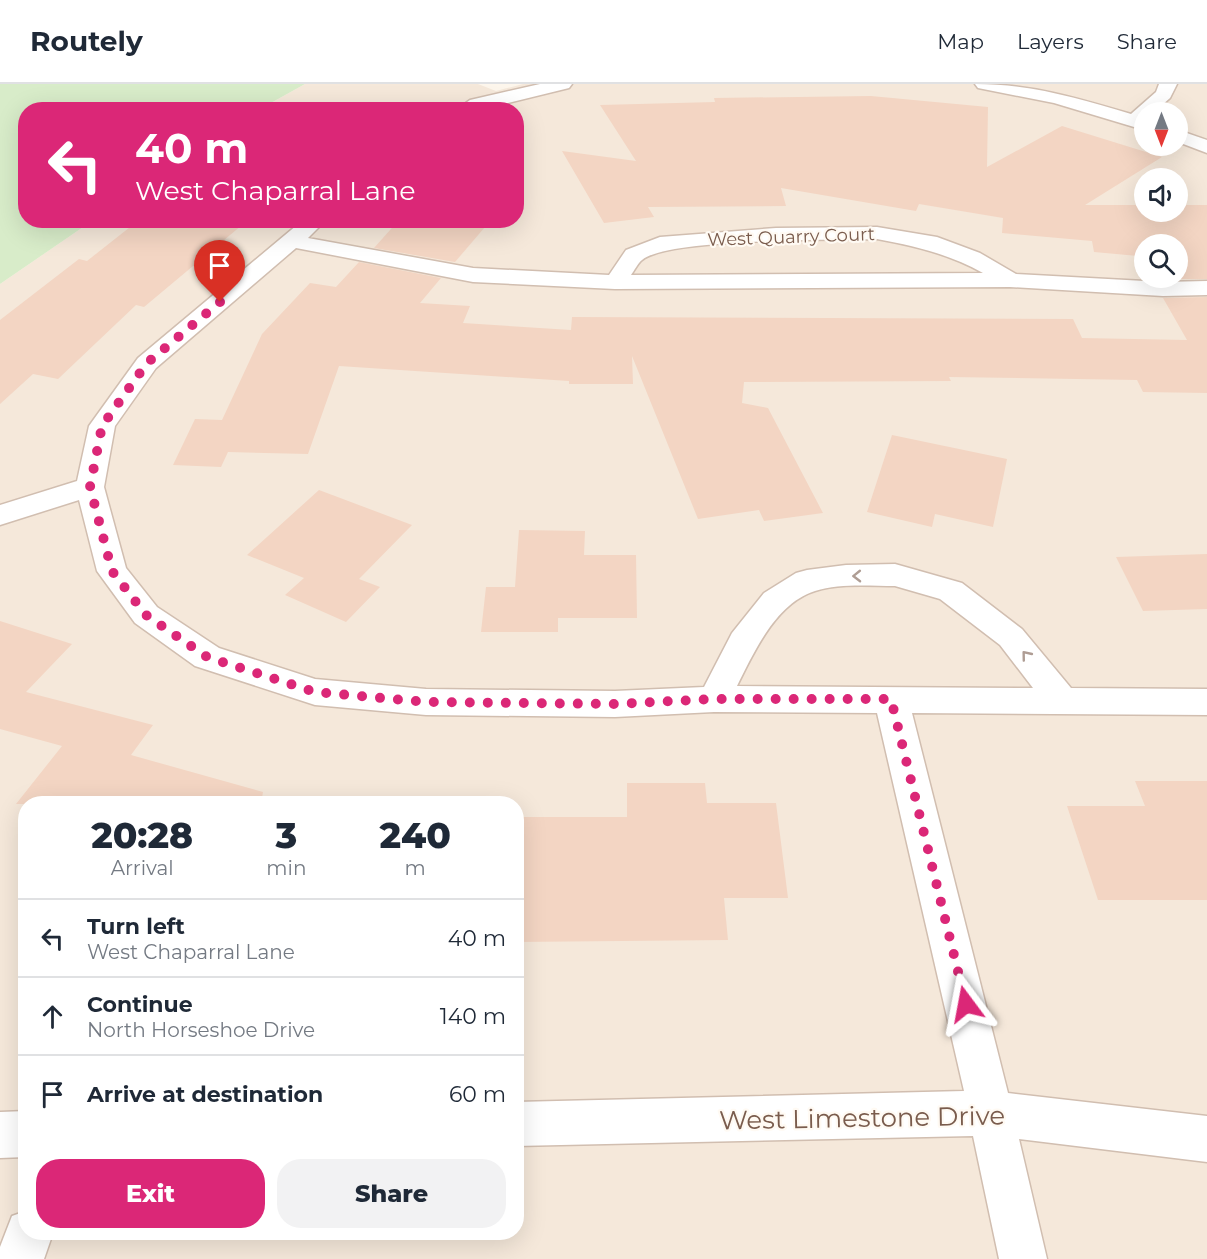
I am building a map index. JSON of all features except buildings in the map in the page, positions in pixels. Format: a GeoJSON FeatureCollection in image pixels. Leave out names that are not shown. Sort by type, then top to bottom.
{"type":"FeatureCollection","features":[{"type":"Feature","properties":{"kind":"street"},"geometry":{"type":"LineString","coordinates":[[485,102],[563,84]]}},
{"type":"Feature","properties":{"kind":"street"},"geometry":{"type":"LineString","coordinates":[[984,84],[1057,98],[1134,120]]}},
{"type":"Feature","properties":{"kind":"street"},"geometry":{"type":"LineString","coordinates":[[1057,98],[1076,84]]}},
{"type":"Feature","properties":{"kind":"street"},"geometry":{"type":"LineString","coordinates":[[1157,102],[1164,94],[1167,84]]}},
{"type":"Feature","properties":{"kind":"street"},"geometry":{"type":"LineString","coordinates":[[1188,140],[1207,147]]}},
{"type":"Feature","properties":{"kind":"street"},"geometry":{"type":"LineString","coordinates":[[307,228],[147,363],[102,426],[90,487],[112,571],[146,615],[207,657],[315,692],[415,701],[615,704],[714,699],[1207,702]]}},
{"type":"Feature","properties":{"kind":"street","name":"West Quarry Court"},"geometry":{"type":"LineString","coordinates":[[615,282],[634,255],[660,243],[776,234],[877,233],[929,242],[972,258],[1010,280]]}},
{"type":"Feature","properties":{"kind":"street","name":"West Quarry Court"},"geometry":{"type":"LineString","coordinates":[[292,241],[473,275],[615,282],[1010,280],[1207,288]]}},
{"type":"Feature","properties":{"kind":"street"},"geometry":{"type":"LineString","coordinates":[[0,515],[90,487]]}},
{"type":"Feature","properties":{"kind":"street"},"geometry":{"type":"LineString","coordinates":[[714,699],[743,641],[775,601],[807,581],[846,576],[895,575],[951,591],[1011,637],[1062,701]]}},
{"type":"Feature","properties":{"kind":"street"},"geometry":{"type":"LineString","coordinates":[[891,699],[992,1113],[1023,1259]]}},
{"type":"Feature","properties":{"kind":"street","name":"West Limestone Drive"},"geometry":{"type":"LineString","coordinates":[[524,1124],[992,1113],[1207,1139]]}},
{"type":"Feature","properties":{"kind":"street"},"geometry":{"type":"LineString","coordinates":[[0,1135],[18,1134]]}},
{"type":"Feature","properties":{"kind":"street"},"geometry":{"type":"LineString","coordinates":[[20,1259],[27,1240]]}},
{"type":"Feature","properties":{"kind":"shaded area"},"geometry":{"type":"Polygon","coordinates":[[[305,84],[478,84],[496,91],[523,84],[1207,84],[1207,1259],[0,1259],[0,284],[82,228],[524,228],[524,102],[273,102],[305,84]]]}},
{"type":"Feature","properties":{"kind":"green space"},"geometry":{"type":"Polygon","coordinates":[[[0,84],[305,84],[273,102],[18,102],[18,228],[82,228],[0,284],[0,84]]]}},
{"type":"Feature","properties":{"kind":"route"},"geometry":{"type":"LineString","coordinates":[[220,302],[147,363],[102,426],[90,487],[112,571],[146,615],[207,657],[315,692],[426,702],[615,704],[714,699],[891,699],[966,1004]]}}]}
